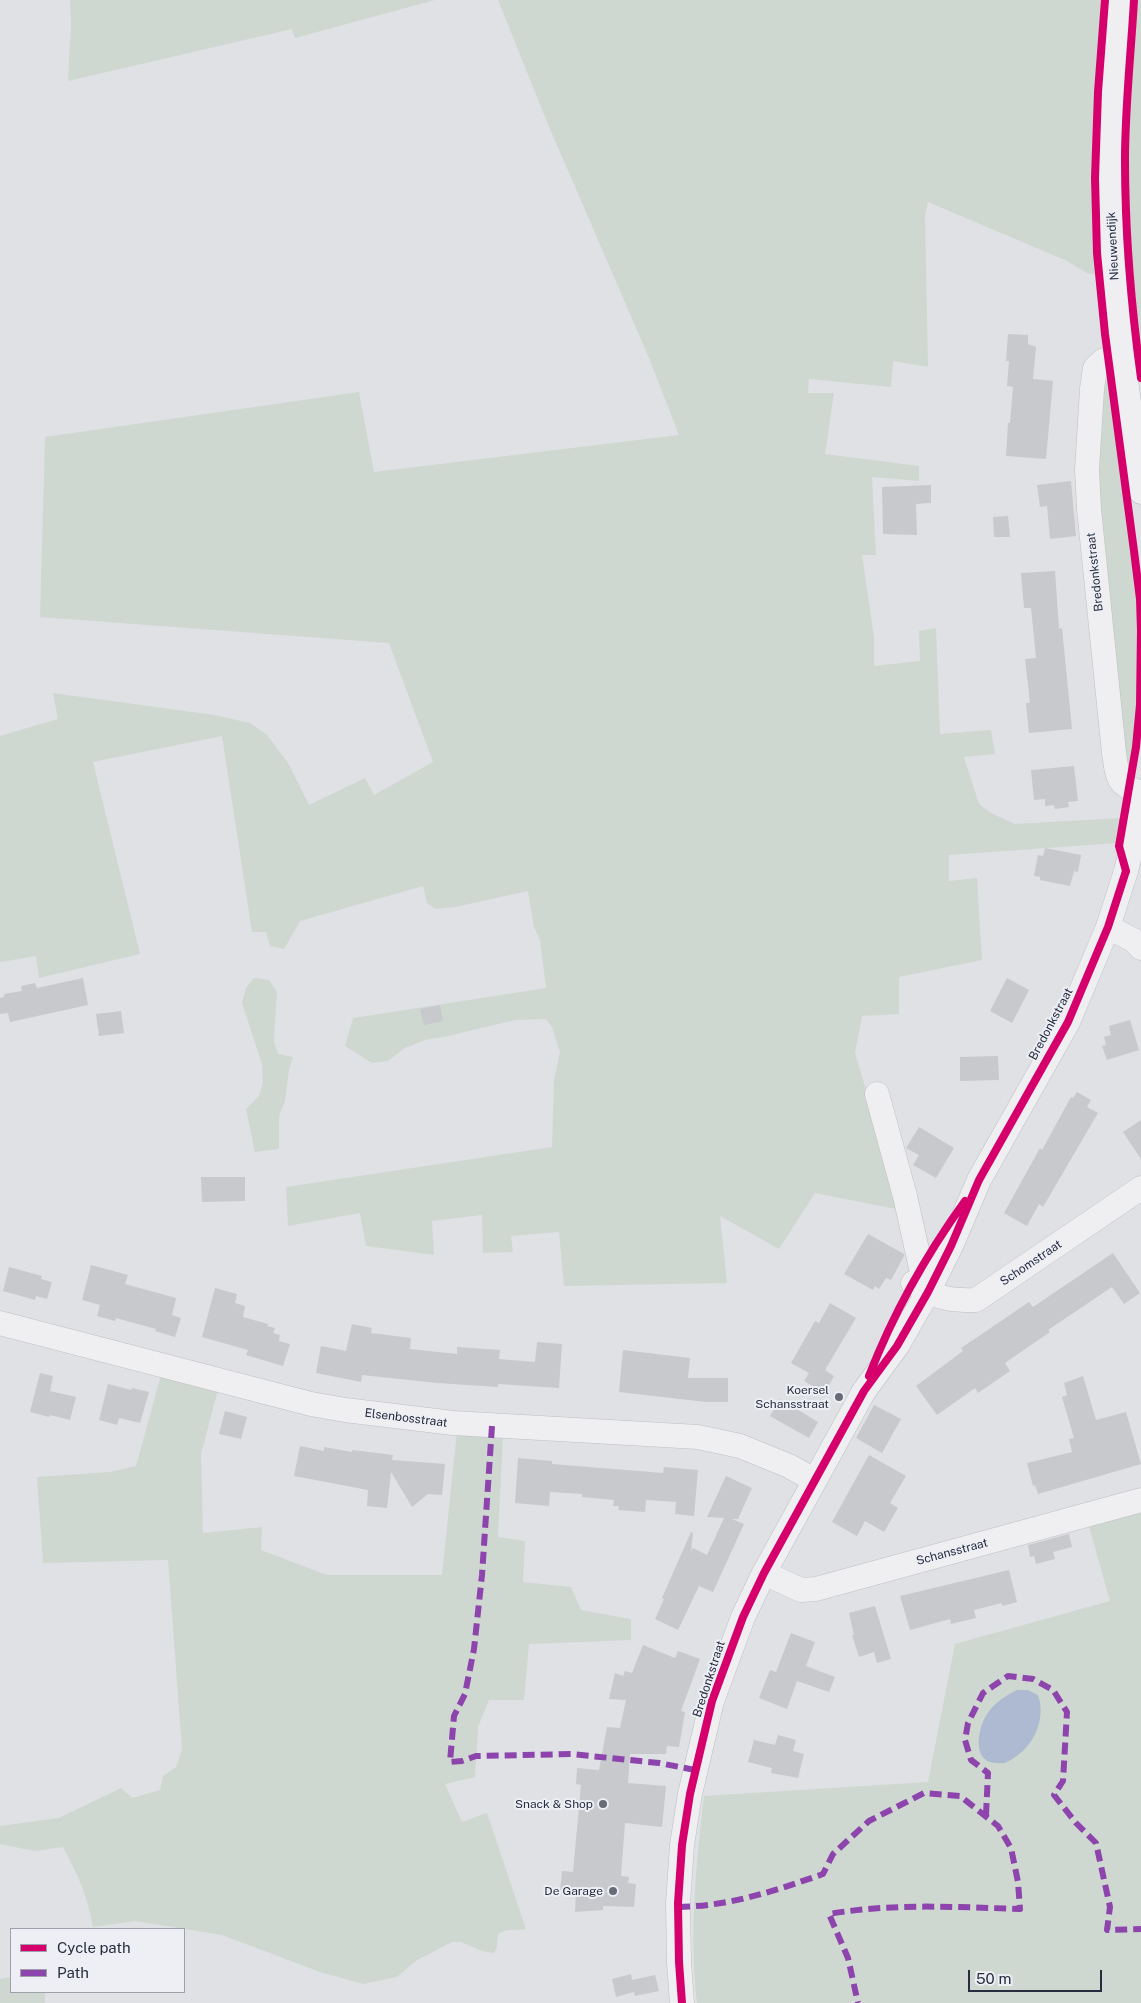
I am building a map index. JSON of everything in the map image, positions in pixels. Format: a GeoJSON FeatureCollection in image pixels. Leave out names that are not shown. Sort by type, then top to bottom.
{"type":"FeatureCollection","features":[{"type":"Feature","properties":{"kind":"street","name":"Nieuwendijk"},"geometry":{"type":"LineString","coordinates":[[1119,0],[1110,179],[1112,252],[1123,358],[1141,492]]}},
{"type":"Feature","properties":{"kind":"street","name":"Bredonkstraat"},"geometry":{"type":"LineString","coordinates":[[1123,358],[1104,360],[1095,368],[1087,480],[1094,568],[1114,753],[1118,776],[1122,784],[1141,793]]}},
{"type":"Feature","properties":{"kind":"street","name":"Bredonkstraat"},"geometry":{"type":"LineString","coordinates":[[682,2003],[678,1903],[682,1845],[690,1794],[717,1686],[743,1617],[764,1573],[864,1391],[883,1339],[921,1281],[951,1246],[979,1180],[1068,1022],[1108,927],[1126,871],[1141,809]]}},
{"type":"Feature","properties":{"kind":"street"},"geometry":{"type":"LineString","coordinates":[[1108,927],[1133,940],[1141,948]]}},
{"type":"Feature","properties":{"kind":"street"},"geometry":{"type":"LineString","coordinates":[[877,1094],[906,1196],[921,1281]]}},
{"type":"Feature","properties":{"kind":"street","name":"Schomstraat"},"geometry":{"type":"LineString","coordinates":[[921,1281],[954,1301],[976,1300],[1141,1188]]}},
{"type":"Feature","properties":{"kind":"street","name":"Elsenbosstraat"},"geometry":{"type":"LineString","coordinates":[[0,1323],[311,1404],[344,1410],[453,1423],[698,1437],[740,1446],[789,1466],[814,1480]]}},
{"type":"Feature","properties":{"kind":"street","name":"Schansstraat"},"geometry":{"type":"LineString","coordinates":[[764,1573],[801,1590],[816,1589],[1141,1500]]}},
{"type":"Feature","properties":{"kind":"shaded area"},"geometry":{"type":"Polygon","coordinates":[[[70,0],[435,0],[295,38],[292,29],[68,81],[71,25],[70,0]]]}},
{"type":"Feature","properties":{"kind":"shaded area"},"geometry":{"type":"Polygon","coordinates":[[[498,0],[1102,0],[1093,172],[1097,275],[1087,273],[1067,261],[928,202],[925,216],[928,367],[893,361],[891,387],[809,379],[808,393],[834,393],[825,454],[919,466],[919,481],[872,477],[876,555],[862,555],[874,637],[874,666],[920,661],[919,631],[936,628],[940,734],[991,730],[995,754],[964,757],[979,804],[991,813],[1015,824],[1122,818],[1117,843],[949,855],[949,881],[977,878],[982,960],[899,977],[899,1014],[862,1016],[855,1053],[896,1209],[815,1193],[779,1249],[720,1216],[727,1283],[564,1286],[559,1232],[511,1236],[513,1252],[483,1253],[482,1215],[432,1221],[434,1255],[366,1246],[360,1213],[288,1226],[286,1187],[552,1147],[554,1080],[560,1052],[552,1027],[546,1019],[515,1020],[425,1040],[405,1048],[388,1061],[372,1063],[345,1046],[353,1018],[546,988],[540,940],[534,927],[528,891],[455,907],[435,909],[427,903],[423,886],[300,921],[284,949],[270,946],[266,932],[252,932],[222,736],[93,762],[140,954],[39,978],[36,956],[0,962],[0,736],[58,719],[53,693],[214,715],[250,723],[267,735],[288,763],[309,805],[365,778],[374,795],[433,762],[389,643],[40,617],[45,437],[359,392],[374,472],[679,435],[649,358],[547,122],[498,0]]]}},
{"type":"Feature","properties":{"kind":"shaded area"},"geometry":{"type":"Polygon","coordinates":[[[1137,0],[1141,0],[1141,361],[1130,258],[1128,207],[1130,98],[1137,0]]]}},
{"type":"Feature","properties":{"kind":"shaded area"},"geometry":{"type":"Polygon","coordinates":[[[1109,380],[1137,601],[1139,653],[1137,717],[1130,778],[1125,774],[1096,532],[1102,382],[1109,380]]]}},
{"type":"Feature","properties":{"kind":"shaded area"},"geometry":{"type":"Polygon","coordinates":[[[254,978],[269,980],[277,992],[274,1041],[278,1054],[293,1057],[289,1070],[285,1101],[279,1116],[279,1149],[255,1152],[246,1109],[259,1096],[263,1082],[262,1064],[242,1003],[246,988],[254,978]]]}},
{"type":"Feature","properties":{"kind":"shaded area"},"geometry":{"type":"Polygon","coordinates":[[[161,1375],[218,1390],[201,1454],[203,1533],[262,1527],[261,1550],[327,1575],[442,1575],[457,1431],[503,1436],[498,1537],[525,1541],[523,1582],[571,1587],[581,1610],[631,1619],[631,1640],[529,1644],[524,1700],[489,1700],[478,1727],[475,1777],[445,1784],[462,1822],[487,1813],[526,1929],[507,1930],[498,1934],[497,1947],[494,1953],[482,1951],[461,1942],[452,1942],[417,1960],[397,1977],[363,1984],[320,1972],[222,1935],[135,1921],[93,1927],[81,1886],[63,1847],[35,1851],[0,1844],[0,1826],[59,1818],[121,1788],[132,1798],[160,1790],[163,1776],[176,1767],[182,1750],[168,1560],[43,1563],[37,1477],[110,1472],[136,1466],[161,1375]]]}},
{"type":"Feature","properties":{"kind":"shaded area"},"geometry":{"type":"Polygon","coordinates":[[[1141,1508],[1141,2003],[866,2003],[852,2001],[851,2003],[697,2003],[694,1926],[698,1847],[704,1796],[928,1782],[955,1644],[1110,1601],[1088,1523],[1141,1508]]]}},
{"type":"Feature","properties":{"kind":"shaded area"},"geometry":{"type":"Polygon","coordinates":[[[10,1977],[10,1993],[45,1993],[45,2003],[0,2003],[0,1979],[10,1977]]]}},
{"type":"Feature","properties":{"kind":"water"},"geometry":{"type":"Polygon","coordinates":[[[1017,1690],[1028,1690],[1038,1695],[1040,1715],[1035,1734],[1024,1750],[1005,1763],[985,1760],[980,1752],[979,1736],[985,1717],[1004,1697],[1017,1690]]]}},
{"type":"Feature","properties":{"kind":"building"},"geometry":{"type":"Polygon","coordinates":[[[1008,334],[1028,335],[1028,344],[1036,347],[1033,379],[1053,381],[1046,459],[1006,456],[1013,387],[1007,386],[1009,361],[1006,361],[1008,334]]]}},
{"type":"Feature","properties":{"kind":"building"},"geometry":{"type":"Polygon","coordinates":[[[1071,481],[1076,536],[1050,539],[1047,506],[1040,507],[1037,485],[1071,481]]]}},
{"type":"Feature","properties":{"kind":"building"},"geometry":{"type":"Polygon","coordinates":[[[931,485],[931,503],[916,504],[917,535],[883,534],[882,487],[931,485]]]}},
{"type":"Feature","properties":{"kind":"building"},"geometry":{"type":"Polygon","coordinates":[[[1008,516],[1010,537],[994,537],[993,517],[1008,516]]]}},
{"type":"Feature","properties":{"kind":"building"},"geometry":{"type":"Polygon","coordinates":[[[1055,571],[1059,629],[1062,628],[1072,729],[1029,733],[1026,703],[1030,703],[1025,659],[1036,658],[1031,608],[1024,608],[1021,573],[1055,571]]]}},
{"type":"Feature","properties":{"kind":"building"},"geometry":{"type":"Polygon","coordinates":[[[1074,766],[1078,801],[1068,802],[1069,807],[1055,809],[1054,805],[1045,806],[1045,799],[1034,800],[1031,770],[1074,766]]]}},
{"type":"Feature","properties":{"kind":"building"},"geometry":{"type":"Polygon","coordinates":[[[1045,848],[1081,855],[1078,872],[1074,871],[1070,886],[1040,880],[1040,877],[1034,876],[1038,855],[1043,856],[1045,848]]]}},
{"type":"Feature","properties":{"kind":"building"},"geometry":{"type":"Polygon","coordinates":[[[83,978],[88,1005],[10,1022],[8,1013],[0,1014],[0,998],[4,997],[4,994],[22,991],[21,986],[35,983],[37,988],[83,978]]]}},
{"type":"Feature","properties":{"kind":"building"},"geometry":{"type":"Polygon","coordinates":[[[1007,978],[1029,990],[1012,1023],[990,1011],[1007,978]]]}},
{"type":"Feature","properties":{"kind":"building"},"geometry":{"type":"Polygon","coordinates":[[[440,1005],[443,1021],[424,1025],[420,1009],[440,1005]]]}},
{"type":"Feature","properties":{"kind":"building"},"geometry":{"type":"Polygon","coordinates":[[[121,1011],[124,1033],[99,1036],[96,1014],[121,1011]]]}},
{"type":"Feature","properties":{"kind":"building"},"geometry":{"type":"Polygon","coordinates":[[[1130,1020],[1139,1050],[1107,1060],[1102,1046],[1106,1045],[1104,1037],[1111,1035],[1109,1026],[1130,1020]]]}},
{"type":"Feature","properties":{"kind":"building"},"geometry":{"type":"Polygon","coordinates":[[[998,1056],[999,1080],[960,1081],[960,1057],[998,1056]]]}},
{"type":"Feature","properties":{"kind":"building"},"geometry":{"type":"Polygon","coordinates":[[[1077,1092],[1091,1100],[1087,1107],[1098,1113],[1043,1207],[1039,1204],[1027,1226],[1004,1213],[1040,1148],[1042,1150],[1071,1097],[1073,1098],[1077,1092]]]}},
{"type":"Feature","properties":{"kind":"building"},"geometry":{"type":"Polygon","coordinates":[[[1141,1120],[1141,1159],[1123,1132],[1141,1120]]]}},
{"type":"Feature","properties":{"kind":"building"},"geometry":{"type":"Polygon","coordinates":[[[919,1127],[954,1148],[936,1178],[913,1165],[919,1155],[906,1148],[919,1127]]]}},
{"type":"Feature","properties":{"kind":"building"},"geometry":{"type":"Polygon","coordinates":[[[201,1177],[245,1177],[245,1201],[202,1202],[201,1177]]]}},
{"type":"Feature","properties":{"kind":"building"},"geometry":{"type":"Polygon","coordinates":[[[868,1234],[904,1254],[891,1280],[886,1278],[879,1289],[875,1286],[873,1290],[844,1274],[868,1234]]]}},
{"type":"Feature","properties":{"kind":"building"},"geometry":{"type":"Polygon","coordinates":[[[1113,1253],[1140,1293],[1124,1304],[1112,1287],[1048,1330],[1050,1332],[1005,1363],[1010,1371],[978,1393],[975,1388],[937,1415],[916,1386],[963,1351],[961,1348],[1029,1302],[1033,1307],[1113,1253]]]}},
{"type":"Feature","properties":{"kind":"building"},"geometry":{"type":"Polygon","coordinates":[[[91,1265],[128,1275],[125,1284],[176,1298],[172,1315],[181,1318],[175,1337],[155,1331],[156,1329],[116,1318],[115,1321],[97,1316],[100,1305],[82,1300],[91,1265]]]}},
{"type":"Feature","properties":{"kind":"building"},"geometry":{"type":"Polygon","coordinates":[[[9,1267],[42,1276],[41,1279],[52,1282],[47,1299],[36,1296],[35,1300],[3,1291],[9,1267]]]}},
{"type":"Feature","properties":{"kind":"building"},"geometry":{"type":"Polygon","coordinates":[[[215,1288],[237,1294],[235,1303],[245,1306],[243,1317],[268,1324],[267,1326],[275,1328],[273,1333],[280,1335],[279,1341],[290,1344],[283,1366],[246,1355],[248,1350],[202,1337],[215,1288]]]}},
{"type":"Feature","properties":{"kind":"building"},"geometry":{"type":"Polygon","coordinates":[[[830,1303],[856,1318],[825,1370],[834,1376],[825,1393],[804,1381],[809,1373],[791,1363],[815,1321],[819,1323],[830,1303]]]}},
{"type":"Feature","properties":{"kind":"building"},"geometry":{"type":"Polygon","coordinates":[[[352,1324],[372,1328],[371,1333],[411,1338],[410,1349],[457,1354],[457,1347],[500,1350],[499,1359],[535,1362],[537,1342],[562,1344],[559,1388],[437,1383],[362,1375],[361,1382],[316,1373],[321,1346],[346,1351],[352,1324]]]}},
{"type":"Feature","properties":{"kind":"building"},"geometry":{"type":"Polygon","coordinates":[[[623,1350],[690,1358],[688,1378],[728,1378],[728,1402],[706,1402],[619,1392],[623,1350]]]}},
{"type":"Feature","properties":{"kind":"building"},"geometry":{"type":"Polygon","coordinates":[[[40,1373],[53,1376],[50,1391],[76,1397],[70,1420],[30,1412],[40,1373]]]}},
{"type":"Feature","properties":{"kind":"building"},"geometry":{"type":"Polygon","coordinates":[[[1083,1376],[1096,1420],[1126,1412],[1141,1464],[1038,1494],[1035,1485],[1033,1486],[1027,1463],[1072,1452],[1069,1439],[1074,1438],[1062,1397],[1067,1395],[1064,1383],[1083,1376]]]}},
{"type":"Feature","properties":{"kind":"building"},"geometry":{"type":"Polygon","coordinates":[[[108,1384],[149,1392],[140,1423],[119,1418],[117,1425],[99,1420],[108,1384]]]}},
{"type":"Feature","properties":{"kind":"building"},"geometry":{"type":"Polygon","coordinates":[[[780,1399],[818,1422],[809,1438],[770,1416],[780,1399]]]}},
{"type":"Feature","properties":{"kind":"building"},"geometry":{"type":"Polygon","coordinates":[[[874,1405],[901,1419],[882,1453],[856,1438],[874,1405]]]}},
{"type":"Feature","properties":{"kind":"building"},"geometry":{"type":"Polygon","coordinates":[[[225,1411],[247,1417],[241,1439],[219,1434],[225,1411]]]}},
{"type":"Feature","properties":{"kind":"building"},"geometry":{"type":"Polygon","coordinates":[[[300,1446],[324,1451],[324,1447],[352,1452],[352,1450],[393,1455],[392,1460],[445,1464],[442,1495],[428,1494],[412,1507],[391,1472],[387,1508],[367,1506],[368,1490],[294,1476],[300,1446]]]}},
{"type":"Feature","properties":{"kind":"building"},"geometry":{"type":"Polygon","coordinates":[[[869,1455],[906,1476],[890,1503],[898,1508],[884,1532],[865,1521],[857,1536],[832,1522],[869,1455]]]}},
{"type":"Feature","properties":{"kind":"building"},"geometry":{"type":"Polygon","coordinates":[[[518,1458],[552,1461],[552,1464],[663,1473],[664,1467],[698,1470],[694,1516],[675,1514],[676,1502],[646,1500],[645,1512],[618,1510],[619,1506],[613,1506],[614,1500],[582,1497],[582,1494],[550,1492],[549,1506],[515,1503],[518,1458]]]}},
{"type":"Feature","properties":{"kind":"building"},"geometry":{"type":"Polygon","coordinates":[[[726,1476],[752,1488],[738,1519],[732,1519],[744,1524],[713,1592],[699,1586],[678,1630],[655,1619],[664,1599],[662,1598],[691,1532],[693,1533],[691,1552],[693,1548],[707,1555],[724,1518],[707,1517],[726,1476]]]}},
{"type":"Feature","properties":{"kind":"building"},"geometry":{"type":"Polygon","coordinates":[[[1069,1534],[1072,1547],[1053,1552],[1055,1559],[1036,1564],[1034,1556],[1030,1557],[1028,1545],[1069,1534]]]}},
{"type":"Feature","properties":{"kind":"building"},"geometry":{"type":"Polygon","coordinates":[[[1009,1570],[1017,1602],[1002,1606],[1002,1603],[974,1610],[976,1618],[951,1624],[950,1619],[910,1630],[900,1596],[1009,1570]]]}},
{"type":"Feature","properties":{"kind":"building"},"geometry":{"type":"Polygon","coordinates":[[[875,1606],[891,1659],[877,1663],[874,1652],[859,1657],[852,1635],[854,1635],[849,1613],[875,1606]]]}},
{"type":"Feature","properties":{"kind":"building"},"geometry":{"type":"Polygon","coordinates":[[[791,1633],[815,1642],[806,1666],[835,1677],[829,1692],[797,1681],[787,1709],[759,1698],[770,1670],[776,1672],[791,1633]]]}},
{"type":"Feature","properties":{"kind":"building"},"geometry":{"type":"Polygon","coordinates":[[[643,1645],[675,1658],[678,1651],[700,1659],[681,1711],[685,1712],[679,1747],[667,1746],[666,1754],[630,1754],[628,1783],[666,1786],[662,1827],[625,1823],[621,1876],[629,1877],[628,1883],[636,1884],[634,1907],[603,1906],[603,1910],[575,1912],[576,1892],[560,1892],[562,1871],[573,1872],[581,1785],[576,1784],[577,1768],[599,1770],[607,1727],[620,1728],[626,1700],[609,1699],[615,1673],[623,1676],[625,1671],[632,1673],[643,1645]]]}},
{"type":"Feature","properties":{"kind":"building"},"geometry":{"type":"Polygon","coordinates":[[[778,1735],[796,1740],[793,1751],[804,1754],[798,1778],[771,1773],[772,1768],[748,1762],[754,1740],[775,1745],[778,1735]]]}},
{"type":"Feature","properties":{"kind":"building"},"geometry":{"type":"Polygon","coordinates":[[[631,1974],[632,1980],[655,1975],[659,1991],[635,1996],[634,1992],[616,1997],[612,1979],[631,1974]]]}},
{"type":"Feature","properties":{"kind":"marked path"},"geometry":{"type":"LineString","coordinates":[[492,1426],[482,1575],[474,1649],[465,1694],[454,1716],[450,1762],[462,1761],[476,1756],[571,1754],[659,1763],[695,1770]]}},
{"type":"Feature","properties":{"kind":"marked path"},"geometry":{"type":"LineString","coordinates":[[986,1815],[988,1773],[971,1760],[965,1740],[968,1723],[983,1693],[1008,1676],[1033,1679],[1053,1690],[1067,1712],[1063,1781],[1054,1795],[1076,1823],[1096,1843],[1110,1907],[1107,1930],[1141,1929]]}},
{"type":"Feature","properties":{"kind":"marked path"},"geometry":{"type":"LineString","coordinates":[[678,1907],[734,1901],[770,1892],[823,1874],[833,1854],[869,1821],[924,1793],[960,1796],[998,1826],[1011,1848],[1018,1882],[1020,1909],[901,1907],[829,1914],[848,1958],[858,2003]]}},
{"type":"Feature","properties":{"kind":"cycle path"},"geometry":{"type":"LineString","coordinates":[[1105,0],[1098,92],[1095,178],[1097,253],[1105,334],[1140,599],[1141,630],[1140,705],[1136,747],[1119,846],[1126,871]]}},
{"type":"Feature","properties":{"kind":"cycle path"},"geometry":{"type":"LineString","coordinates":[[1134,0],[1126,120],[1125,187],[1129,269],[1141,378]]}},
{"type":"Feature","properties":{"kind":"cycle path"},"geometry":{"type":"LineString","coordinates":[[682,2003],[678,1903],[682,1845],[690,1794],[712,1701],[743,1617],[764,1573],[864,1391],[897,1346],[928,1292],[951,1246],[979,1180],[1068,1022],[1108,927],[1126,871]]}},
{"type":"Feature","properties":{"kind":"cycle path"},"geometry":{"type":"LineString","coordinates":[[869,1376],[878,1353],[911,1286],[937,1242],[965,1201]]}},
{"type":"Feature","properties":{"kind":"place","name":"Koersel Schansstraat"},"geometry":{"type":"Point","coordinates":[839,1397]}},
{"type":"Feature","properties":{"kind":"place","name":"Snack & Shop"},"geometry":{"type":"Point","coordinates":[603,1804]}},
{"type":"Feature","properties":{"kind":"place","name":"De Garage"},"geometry":{"type":"Point","coordinates":[613,1891]}}]}
